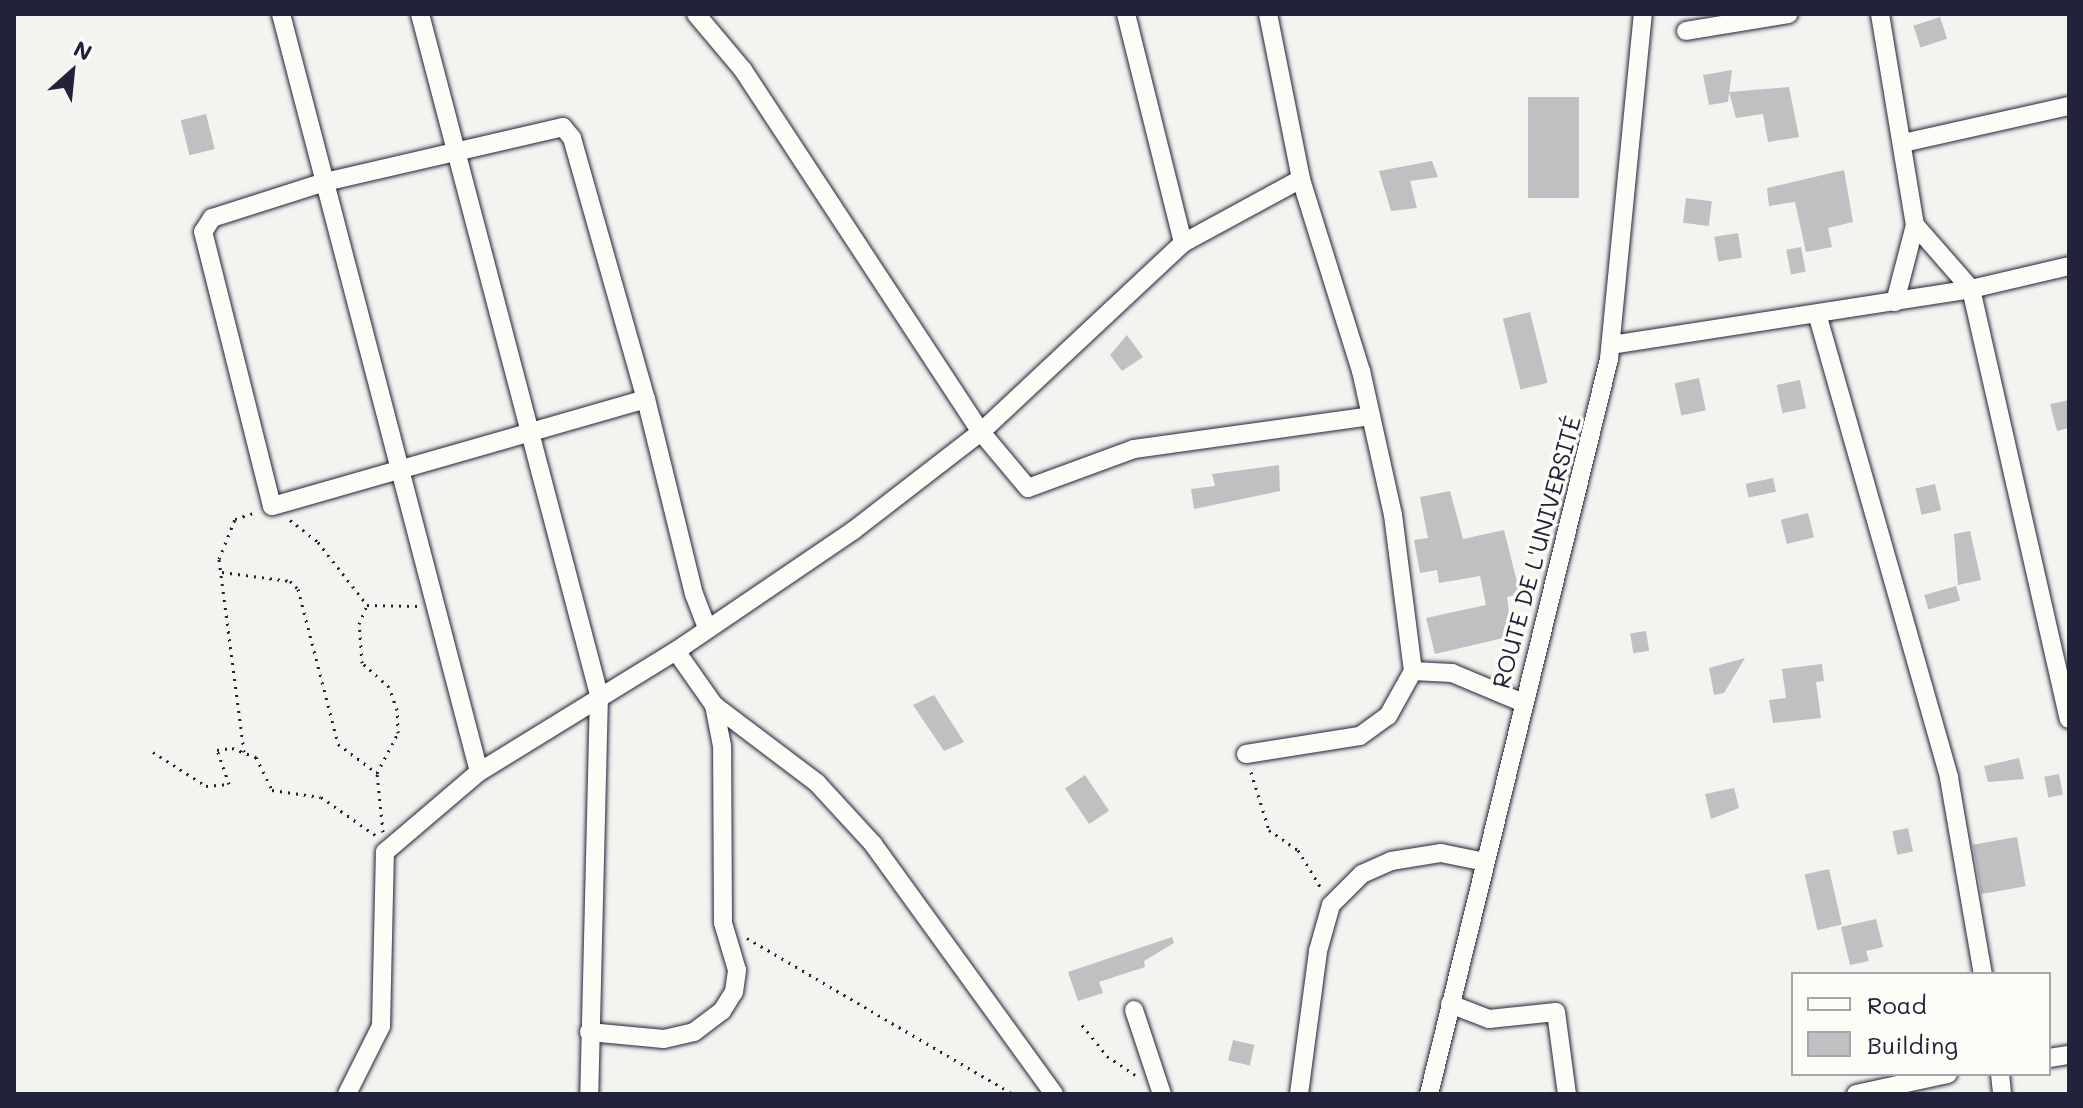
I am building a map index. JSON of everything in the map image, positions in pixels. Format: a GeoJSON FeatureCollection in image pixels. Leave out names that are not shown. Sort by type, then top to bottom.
{"type":"FeatureCollection","features":[{"type":"Feature","properties":{"kind":"street"},"geometry":{"type":"LineString","coordinates":[[281,14],[479,772]]}},
{"type":"Feature","properties":{"kind":"street"},"geometry":{"type":"LineString","coordinates":[[420,14],[599,695],[589,1094]]}},
{"type":"Feature","properties":{"kind":"street"},"geometry":{"type":"LineString","coordinates":[[696,14],[743,70],[981,432],[1028,488],[1134,449],[1371,416]]}},
{"type":"Feature","properties":{"kind":"street"},"geometry":{"type":"LineString","coordinates":[[1126,14],[1183,243]]}},
{"type":"Feature","properties":{"kind":"street"},"geometry":{"type":"LineString","coordinates":[[1246,754],[1360,736],[1388,716],[1413,671],[1393,515],[1371,416],[1301,179],[1268,14]]}},
{"type":"Feature","properties":{"kind":"street","name":"ROUTE DE L'UNIVERSITÉ"},"geometry":{"type":"LineString","coordinates":[[1429,1094],[1521,702],[1611,345],[1643,14]]}},
{"type":"Feature","properties":{"kind":"street"},"geometry":{"type":"LineString","coordinates":[[1686,31],[1789,14]]}},
{"type":"Feature","properties":{"kind":"street"},"geometry":{"type":"LineString","coordinates":[[1880,14],[1915,225],[1895,302]]}},
{"type":"Feature","properties":{"kind":"street"},"geometry":{"type":"LineString","coordinates":[[1903,143],[2069,106]]}},
{"type":"Feature","properties":{"kind":"street"},"geometry":{"type":"LineString","coordinates":[[646,399],[272,506],[203,232],[212,218],[325,182],[549,126],[563,127],[572,138],[646,399],[706,625]]}},
{"type":"Feature","properties":{"kind":"street"},"geometry":{"type":"LineString","coordinates":[[347,1094],[381,1026],[385,852],[479,772],[599,695],[676,651],[706,625],[854,530],[981,432],[1183,243],[1301,179]]}},
{"type":"Feature","properties":{"kind":"street"},"geometry":{"type":"LineString","coordinates":[[1915,225],[1971,289],[2069,719]]}},
{"type":"Feature","properties":{"kind":"street"},"geometry":{"type":"LineString","coordinates":[[1611,345],[1818,317],[1971,289],[2069,266]]}},
{"type":"Feature","properties":{"kind":"street"},"geometry":{"type":"LineString","coordinates":[[1818,317],[1949,778],[1983,972]]}},
{"type":"Feature","properties":{"kind":"street"},"geometry":{"type":"LineString","coordinates":[[676,651],[714,705],[817,783],[873,844],[1054,1094]]}},
{"type":"Feature","properties":{"kind":"street"},"geometry":{"type":"LineString","coordinates":[[1413,671],[1452,673],[1521,702]]}},
{"type":"Feature","properties":{"kind":"street"},"geometry":{"type":"LineString","coordinates":[[589,1032],[664,1039],[709,1023],[734,992],[737,970],[723,923],[722,746],[714,705]]}},
{"type":"Feature","properties":{"kind":"street"},"geometry":{"type":"LineString","coordinates":[[1299,1094],[1318,951],[1331,905],[1362,874],[1391,861],[1441,853],[1485,862]]}},
{"type":"Feature","properties":{"kind":"street"},"geometry":{"type":"LineString","coordinates":[[1450,1004],[1489,1019],[1556,1012],[1567,1094]]}},
{"type":"Feature","properties":{"kind":"street"},"geometry":{"type":"LineString","coordinates":[[1134,1010],[1162,1093]]}},
{"type":"Feature","properties":{"kind":"street"},"geometry":{"type":"LineString","coordinates":[[1856,1094],[1939,1076]]}},
{"type":"Feature","properties":{"kind":"path"},"geometry":{"type":"LineString","coordinates":[[244,752],[220,572],[235,519],[272,506],[318,542],[367,605]]}},
{"type":"Feature","properties":{"kind":"path"},"geometry":{"type":"LineString","coordinates":[[220,572],[290,581],[298,589],[338,744],[377,773]]}},
{"type":"Feature","properties":{"kind":"path"},"geometry":{"type":"LineString","coordinates":[[367,605],[430,607]]}},
{"type":"Feature","properties":{"kind":"path"},"geometry":{"type":"LineString","coordinates":[[153,752],[206,786],[229,784],[217,750],[244,752],[256,757],[272,790],[321,797],[384,841],[377,773],[398,733],[397,710],[389,687],[362,663],[359,624],[367,605]]}},
{"type":"Feature","properties":{"kind":"path"},"geometry":{"type":"LineString","coordinates":[[1246,754],[1269,830],[1298,850],[1331,905]]}},
{"type":"Feature","properties":{"kind":"path"},"geometry":{"type":"LineString","coordinates":[[723,923],[1013,1094]]}},
{"type":"Feature","properties":{"kind":"path"},"geometry":{"type":"LineString","coordinates":[[1082,1025],[1107,1056],[1162,1093]]}},
{"type":"Feature","properties":{"kind":"building"},"geometry":{"type":"Polygon","coordinates":[[[1940,17],[1947,39],[1920,48],[1913,26],[1940,17]]]}},
{"type":"Feature","properties":{"kind":"building"},"geometry":{"type":"Polygon","coordinates":[[[1732,70],[1728,102],[1709,105],[1703,75],[1732,70]]]}},
{"type":"Feature","properties":{"kind":"building"},"geometry":{"type":"Polygon","coordinates":[[[1789,87],[1799,137],[1768,142],[1763,114],[1736,118],[1729,92],[1789,87]]]}},
{"type":"Feature","properties":{"kind":"building"},"geometry":{"type":"Polygon","coordinates":[[[1528,97],[1579,97],[1579,198],[1528,198],[1528,97]]]}},
{"type":"Feature","properties":{"kind":"building"},"geometry":{"type":"Polygon","coordinates":[[[206,114],[215,149],[189,155],[181,120],[206,114]]]}},
{"type":"Feature","properties":{"kind":"building"},"geometry":{"type":"Polygon","coordinates":[[[1432,161],[1438,177],[1410,181],[1417,208],[1391,211],[1379,171],[1432,161]]]}},
{"type":"Feature","properties":{"kind":"building"},"geometry":{"type":"Polygon","coordinates":[[[1844,170],[1853,222],[1828,228],[1832,247],[1806,252],[1795,202],[1769,206],[1767,188],[1844,170]]]}},
{"type":"Feature","properties":{"kind":"building"},"geometry":{"type":"Polygon","coordinates":[[[1686,198],[1712,201],[1709,226],[1683,223],[1686,198]]]}},
{"type":"Feature","properties":{"kind":"building"},"geometry":{"type":"Polygon","coordinates":[[[1738,233],[1742,258],[1718,261],[1714,237],[1738,233]]]}},
{"type":"Feature","properties":{"kind":"building"},"geometry":{"type":"Polygon","coordinates":[[[1801,247],[1806,272],[1791,274],[1786,250],[1801,247]]]}},
{"type":"Feature","properties":{"kind":"building"},"geometry":{"type":"Polygon","coordinates":[[[1530,312],[1548,383],[1520,390],[1503,319],[1530,312]]]}},
{"type":"Feature","properties":{"kind":"building"},"geometry":{"type":"Polygon","coordinates":[[[1127,335],[1143,357],[1122,371],[1110,355],[1127,335]]]}},
{"type":"Feature","properties":{"kind":"building"},"geometry":{"type":"Polygon","coordinates":[[[1699,378],[1706,410],[1681,415],[1675,383],[1699,378]]]}},
{"type":"Feature","properties":{"kind":"building"},"geometry":{"type":"Polygon","coordinates":[[[1800,380],[1806,408],[1783,413],[1777,385],[1800,380]]]}},
{"type":"Feature","properties":{"kind":"building"},"geometry":{"type":"Polygon","coordinates":[[[2069,400],[2069,428],[2057,431],[2050,404],[2069,400]]]}},
{"type":"Feature","properties":{"kind":"building"},"geometry":{"type":"Polygon","coordinates":[[[1279,465],[1280,491],[1194,509],[1191,489],[1215,486],[1212,474],[1279,465]]]}},
{"type":"Feature","properties":{"kind":"building"},"geometry":{"type":"Polygon","coordinates":[[[1773,478],[1776,492],[1749,498],[1746,484],[1773,478]]]}},
{"type":"Feature","properties":{"kind":"building"},"geometry":{"type":"Polygon","coordinates":[[[1935,484],[1941,510],[1922,515],[1916,488],[1935,484]]]}},
{"type":"Feature","properties":{"kind":"building"},"geometry":{"type":"Polygon","coordinates":[[[1450,491],[1463,539],[1504,530],[1520,594],[1507,597],[1512,636],[1435,654],[1426,618],[1486,605],[1480,576],[1439,583],[1437,570],[1420,573],[1414,540],[1428,538],[1420,497],[1450,491]]]}},
{"type":"Feature","properties":{"kind":"building"},"geometry":{"type":"Polygon","coordinates":[[[1808,513],[1814,537],[1787,544],[1781,520],[1808,513]]]}},
{"type":"Feature","properties":{"kind":"building"},"geometry":{"type":"Polygon","coordinates":[[[1970,531],[1981,580],[1958,585],[1954,534],[1970,531]]]}},
{"type":"Feature","properties":{"kind":"building"},"geometry":{"type":"Polygon","coordinates":[[[1956,586],[1960,600],[1928,610],[1924,595],[1956,586]]]}},
{"type":"Feature","properties":{"kind":"building"},"geometry":{"type":"Polygon","coordinates":[[[1646,631],[1649,651],[1633,653],[1630,634],[1646,631]]]}},
{"type":"Feature","properties":{"kind":"building"},"geometry":{"type":"Polygon","coordinates":[[[1745,658],[1724,693],[1714,695],[1709,668],[1745,658]]]}},
{"type":"Feature","properties":{"kind":"building"},"geometry":{"type":"Polygon","coordinates":[[[1822,664],[1824,681],[1816,682],[1821,718],[1773,723],[1769,700],[1786,698],[1782,669],[1822,664]]]}},
{"type":"Feature","properties":{"kind":"building"},"geometry":{"type":"Polygon","coordinates":[[[934,695],[964,742],[944,751],[913,705],[934,695]]]}},
{"type":"Feature","properties":{"kind":"building"},"geometry":{"type":"Polygon","coordinates":[[[2019,758],[2024,779],[1988,782],[1984,766],[2019,758]]]}},
{"type":"Feature","properties":{"kind":"building"},"geometry":{"type":"Polygon","coordinates":[[[2059,774],[2063,795],[2048,797],[2044,777],[2059,774]]]}},
{"type":"Feature","properties":{"kind":"building"},"geometry":{"type":"Polygon","coordinates":[[[1085,775],[1109,811],[1089,824],[1065,788],[1085,775]]]}},
{"type":"Feature","properties":{"kind":"building"},"geometry":{"type":"Polygon","coordinates":[[[1734,788],[1739,808],[1711,819],[1705,794],[1734,788]]]}},
{"type":"Feature","properties":{"kind":"building"},"geometry":{"type":"Polygon","coordinates":[[[1908,828],[1913,851],[1897,855],[1892,831],[1908,828]]]}},
{"type":"Feature","properties":{"kind":"building"},"geometry":{"type":"Polygon","coordinates":[[[2017,837],[2026,886],[1981,894],[1973,845],[2017,837]]]}},
{"type":"Feature","properties":{"kind":"building"},"geometry":{"type":"Polygon","coordinates":[[[1829,869],[1842,925],[1817,930],[1805,875],[1829,869]]]}},
{"type":"Feature","properties":{"kind":"building"},"geometry":{"type":"Polygon","coordinates":[[[1876,919],[1883,947],[1866,951],[1869,961],[1850,965],[1841,927],[1876,919]]]}},
{"type":"Feature","properties":{"kind":"building"},"geometry":{"type":"Polygon","coordinates":[[[1172,937],[1174,943],[1144,961],[1145,967],[1099,982],[1103,993],[1078,1001],[1068,972],[1172,937]]]}},
{"type":"Feature","properties":{"kind":"building"},"geometry":{"type":"Polygon","coordinates":[[[1233,1040],[1254,1045],[1250,1065],[1228,1060],[1233,1040]]]}}]}
